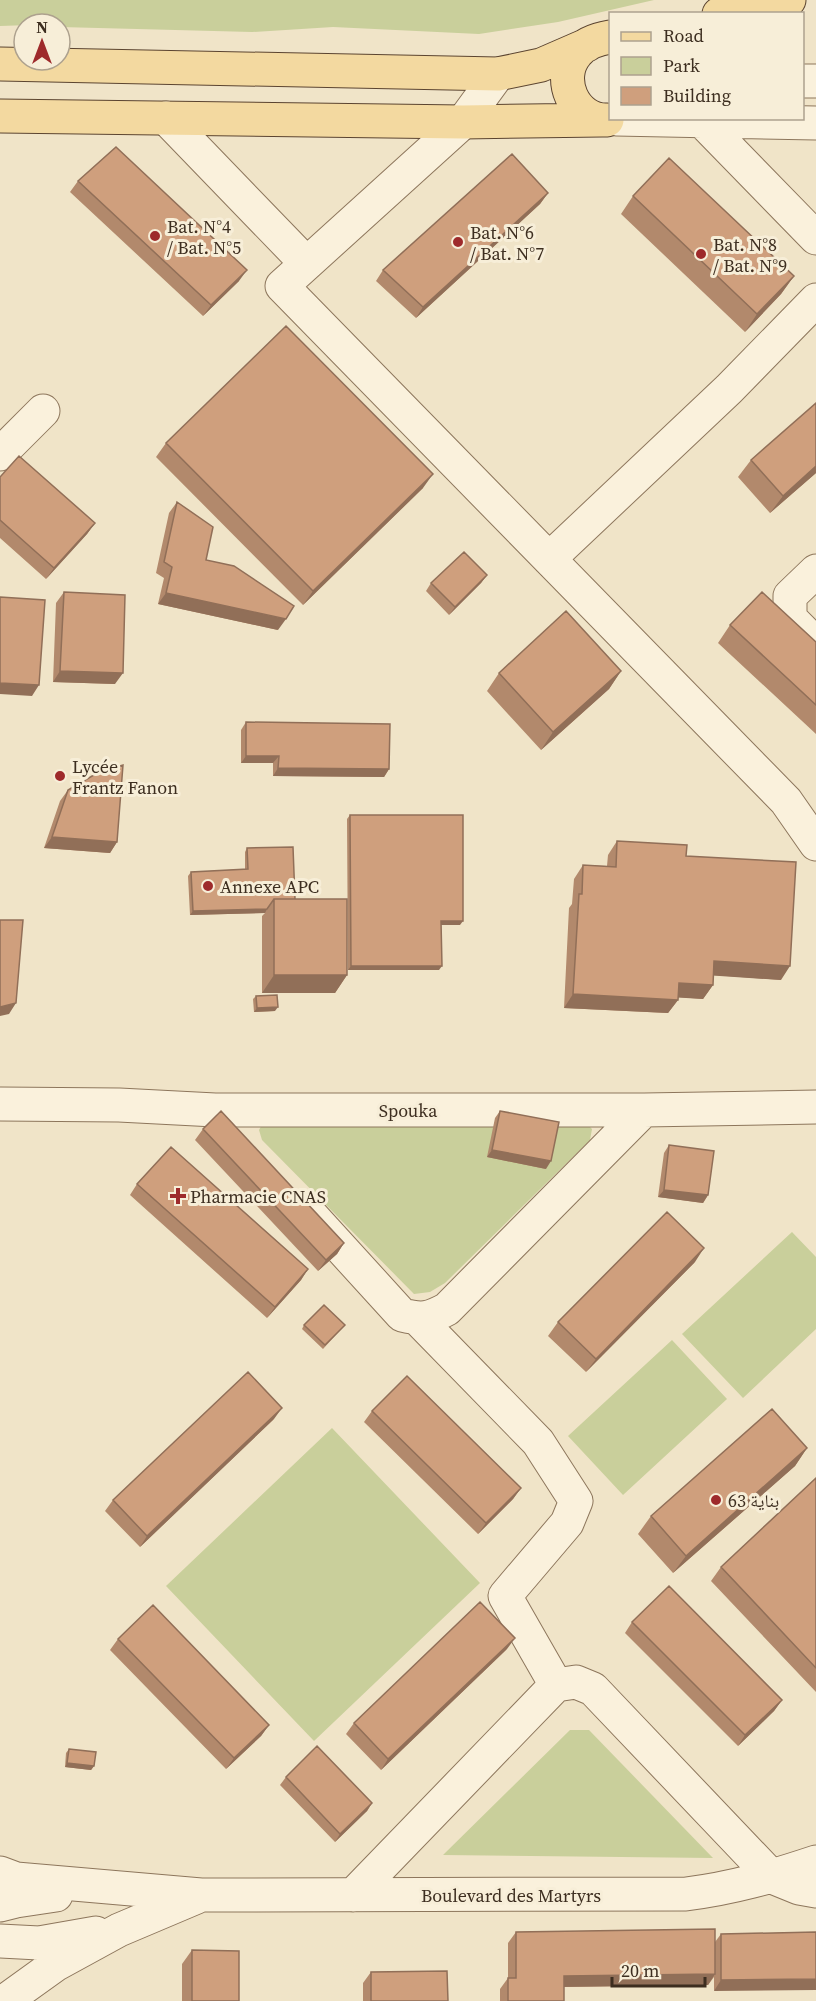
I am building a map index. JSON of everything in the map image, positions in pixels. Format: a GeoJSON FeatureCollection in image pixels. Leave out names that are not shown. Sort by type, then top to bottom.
{"type":"FeatureCollection","features":[{"type":"Feature","properties":{"kind":"main road"},"geometry":{"type":"LineString","coordinates":[[732,12],[770,6]]}},
{"type":"Feature","properties":{"kind":"main road"},"geometry":{"type":"LineString","coordinates":[[0,64],[498,74],[541,64],[602,40]]}},
{"type":"Feature","properties":{"kind":"main road"},"geometry":{"type":"LineString","coordinates":[[602,40],[576,54],[569,66],[567,80],[570,94],[577,106],[588,115],[609,118]]}},
{"type":"Feature","properties":{"kind":"main road"},"geometry":{"type":"LineString","coordinates":[[0,116],[463,122],[609,119]]}},
{"type":"Feature","properties":{"kind":"street"},"geometry":{"type":"LineString","coordinates":[[498,74],[463,122],[282,286],[786,801],[816,844]]}},
{"type":"Feature","properties":{"kind":"street"},"geometry":{"type":"LineString","coordinates":[[166,118],[306,263]]}},
{"type":"Feature","properties":{"kind":"street"},"geometry":{"type":"LineString","coordinates":[[642,120],[816,123]]}},
{"type":"Feature","properties":{"kind":"street"},"geometry":{"type":"LineString","coordinates":[[703,122],[816,238]]}},
{"type":"Feature","properties":{"kind":"street"},"geometry":{"type":"LineString","coordinates":[[549,559],[729,389],[816,300]]}},
{"type":"Feature","properties":{"kind":"street"},"geometry":{"type":"LineString","coordinates":[[0,454],[43,411]]}},
{"type":"Feature","properties":{"kind":"street"},"geometry":{"type":"LineString","coordinates":[[816,571],[790,596],[790,618],[816,644]]}},
{"type":"Feature","properties":{"kind":"street","name":"Spouka"},"geometry":{"type":"LineString","coordinates":[[0,1104],[119,1105],[215,1110],[645,1110],[816,1107]]}},
{"type":"Feature","properties":{"kind":"street"},"geometry":{"type":"LineString","coordinates":[[215,1110],[239,1135]]}},
{"type":"Feature","properties":{"kind":"street"},"geometry":{"type":"LineString","coordinates":[[293,1195],[402,1315],[418,1319],[433,1317],[447,1309],[645,1110]]}},
{"type":"Feature","properties":{"kind":"street"},"geometry":{"type":"LineString","coordinates":[[418,1319],[538,1442],[576,1501],[567,1523],[505,1596],[556,1685]]}},
{"type":"Feature","properties":{"kind":"street"},"geometry":{"type":"LineString","coordinates":[[353,1895],[556,1685],[576,1682],[592,1689],[772,1877],[799,1888],[816,1891]]}},
{"type":"Feature","properties":{"kind":"street","name":"Boulevard des Martyrs"},"geometry":{"type":"LineString","coordinates":[[112,1887],[201,1895],[686,1894],[729,1888],[816,1862]]}},
{"type":"Feature","properties":{"kind":"street"},"geometry":{"type":"LineString","coordinates":[[0,1874],[16,1879],[112,1887]]}},
{"type":"Feature","properties":{"kind":"street"},"geometry":{"type":"LineString","coordinates":[[0,1905],[112,1887]]}},
{"type":"Feature","properties":{"kind":"street"},"geometry":{"type":"LineString","coordinates":[[5,2001],[55,1965],[125,1927],[201,1895]]}},
{"type":"Feature","properties":{"kind":"street"},"geometry":{"type":"LineString","coordinates":[[0,1941],[39,1943],[125,1927]]}},
{"type":"Feature","properties":{"kind":"green space"},"geometry":{"type":"Polygon","coordinates":[[[0,0],[654,0],[558,22],[479,34],[333,27],[252,32],[72,27],[72,12],[12,12],[12,26],[0,26],[0,0]]]}},
{"type":"Feature","properties":{"kind":"green space"},"geometry":{"type":"Polygon","coordinates":[[[583,1120],[592,1129],[590,1140],[445,1283],[430,1292],[414,1294],[262,1140],[259,1130],[264,1121],[583,1120]]]}},
{"type":"Feature","properties":{"kind":"green space"},"geometry":{"type":"Polygon","coordinates":[[[792,1232],[816,1257],[816,1329],[743,1398],[682,1334],[792,1232]]]}},
{"type":"Feature","properties":{"kind":"green space"},"geometry":{"type":"Polygon","coordinates":[[[672,1340],[727,1399],[623,1495],[568,1436],[672,1340]]]}},
{"type":"Feature","properties":{"kind":"green space"},"geometry":{"type":"Polygon","coordinates":[[[332,1428],[480,1583],[314,1741],[166,1586],[332,1428]]]}},
{"type":"Feature","properties":{"kind":"green space"},"geometry":{"type":"Polygon","coordinates":[[[570,1730],[589,1730],[713,1858],[443,1855],[570,1730]]]}},
{"type":"Feature","properties":{"kind":"building","name":"Bat. N°4 / Bat. N°5"},"geometry":{"type":"Polygon","coordinates":[[[116,147],[247,270],[211,305],[78,181],[116,147]]]}},
{"type":"Feature","properties":{"kind":"building","name":"Bat. N°6 / Bat. N°7"},"geometry":{"type":"Polygon","coordinates":[[[512,154],[548,193],[423,307],[383,270],[512,154]]]}},
{"type":"Feature","properties":{"kind":"building"},"geometry":{"type":"Polygon","coordinates":[[[669,158],[794,276],[757,314],[633,196],[669,158]]]}},
{"type":"Feature","properties":{"kind":"building"},"geometry":{"type":"Polygon","coordinates":[[[286,326],[433,474],[313,591],[166,443],[286,326]]]}},
{"type":"Feature","properties":{"kind":"building"},"geometry":{"type":"Polygon","coordinates":[[[816,403],[816,466],[783,496],[751,460],[816,403]]]}},
{"type":"Feature","properties":{"kind":"building"},"geometry":{"type":"Polygon","coordinates":[[[19,456],[95,523],[54,568],[0,520],[0,477],[19,456]]]}},
{"type":"Feature","properties":{"kind":"building"},"geometry":{"type":"Polygon","coordinates":[[[177,502],[213,527],[206,560],[234,566],[294,606],[286,619],[166,593],[172,567],[164,562],[177,502]]]}},
{"type":"Feature","properties":{"kind":"building"},"geometry":{"type":"Polygon","coordinates":[[[464,552],[487,575],[455,607],[431,583],[464,552]]]}},
{"type":"Feature","properties":{"kind":"building"},"geometry":{"type":"Polygon","coordinates":[[[64,592],[125,595],[123,673],[60,671],[64,592]]]}},
{"type":"Feature","properties":{"kind":"building"},"geometry":{"type":"Polygon","coordinates":[[[762,592],[816,642],[816,705],[730,625],[762,592]]]}},
{"type":"Feature","properties":{"kind":"building"},"geometry":{"type":"Polygon","coordinates":[[[0,597],[45,600],[39,685],[0,683],[0,597]]]}},
{"type":"Feature","properties":{"kind":"building"},"geometry":{"type":"Polygon","coordinates":[[[566,611],[621,671],[553,732],[499,673],[566,611]]]}},
{"type":"Feature","properties":{"kind":"building"},"geometry":{"type":"Polygon","coordinates":[[[246,722],[390,724],[389,769],[278,768],[279,756],[246,756],[246,722]]]}},
{"type":"Feature","properties":{"kind":"building"},"geometry":{"type":"Polygon","coordinates":[[[123,765],[117,842],[52,837],[68,790],[99,772],[123,765]]]}},
{"type":"Feature","properties":{"kind":"building"},"geometry":{"type":"Polygon","coordinates":[[[350,815],[463,815],[463,921],[441,921],[442,966],[351,966],[350,815]]]}},
{"type":"Feature","properties":{"kind":"building"},"geometry":{"type":"Polygon","coordinates":[[[617,841],[687,845],[686,856],[796,862],[790,966],[714,961],[713,985],[679,983],[678,1000],[573,994],[583,865],[616,867],[617,841]]]}},
{"type":"Feature","properties":{"kind":"building"},"geometry":{"type":"Polygon","coordinates":[[[293,847],[295,899],[274,899],[267,909],[193,911],[191,872],[248,869],[247,848],[293,847]]]}},
{"type":"Feature","properties":{"kind":"building"},"geometry":{"type":"Polygon","coordinates":[[[274,899],[347,899],[347,975],[274,975],[274,899]]]}},
{"type":"Feature","properties":{"kind":"building"},"geometry":{"type":"Polygon","coordinates":[[[0,920],[23,920],[16,1003],[0,1007],[0,920]]]}},
{"type":"Feature","properties":{"kind":"building"},"geometry":{"type":"Polygon","coordinates":[[[277,995],[278,1007],[257,1008],[256,996],[277,995]]]}},
{"type":"Feature","properties":{"kind":"building"},"geometry":{"type":"Polygon","coordinates":[[[221,1111],[344,1243],[326,1260],[203,1129],[221,1111]]]}},
{"type":"Feature","properties":{"kind":"building"},"geometry":{"type":"Polygon","coordinates":[[[500,1111],[559,1122],[551,1161],[492,1150],[500,1111]]]}},
{"type":"Feature","properties":{"kind":"building"},"geometry":{"type":"Polygon","coordinates":[[[669,1145],[714,1151],[708,1195],[664,1190],[669,1145]]]}},
{"type":"Feature","properties":{"kind":"building"},"geometry":{"type":"Polygon","coordinates":[[[171,1147],[308,1269],[275,1307],[137,1184],[171,1147]]]}},
{"type":"Feature","properties":{"kind":"building"},"geometry":{"type":"Polygon","coordinates":[[[667,1212],[704,1248],[596,1359],[558,1322],[667,1212]]]}},
{"type":"Feature","properties":{"kind":"building"},"geometry":{"type":"Polygon","coordinates":[[[324,1305],[345,1325],[325,1345],[304,1325],[324,1305]]]}},
{"type":"Feature","properties":{"kind":"building"},"geometry":{"type":"Polygon","coordinates":[[[248,1372],[282,1408],[147,1536],[113,1500],[248,1372]]]}},
{"type":"Feature","properties":{"kind":"building"},"geometry":{"type":"Polygon","coordinates":[[[407,1376],[521,1488],[486,1523],[372,1411],[407,1376]]]}},
{"type":"Feature","properties":{"kind":"building","name":"بناية 63"},"geometry":{"type":"Polygon","coordinates":[[[772,1409],[807,1448],[686,1556],[651,1516],[772,1409]]]}},
{"type":"Feature","properties":{"kind":"building"},"geometry":{"type":"Polygon","coordinates":[[[816,1478],[816,1668],[721,1567],[816,1478]]]}},
{"type":"Feature","properties":{"kind":"building"},"geometry":{"type":"Polygon","coordinates":[[[669,1586],[782,1700],[745,1735],[632,1622],[669,1586]]]}},
{"type":"Feature","properties":{"kind":"building"},"geometry":{"type":"Polygon","coordinates":[[[480,1602],[515,1638],[388,1759],[354,1723],[480,1602]]]}},
{"type":"Feature","properties":{"kind":"building"},"geometry":{"type":"Polygon","coordinates":[[[153,1605],[269,1725],[234,1758],[118,1639],[153,1605]]]}},
{"type":"Feature","properties":{"kind":"building"},"geometry":{"type":"Polygon","coordinates":[[[317,1746],[372,1803],[340,1834],[286,1777],[317,1746]]]}},
{"type":"Feature","properties":{"kind":"building"},"geometry":{"type":"Polygon","coordinates":[[[69,1749],[96,1752],[94,1766],[67,1763],[69,1749]]]}},
{"type":"Feature","properties":{"kind":"building"},"geometry":{"type":"Polygon","coordinates":[[[715,1929],[715,1974],[564,1976],[564,2001],[508,2001],[508,1978],[516,1978],[516,1932],[715,1929]]]}},
{"type":"Feature","properties":{"kind":"building"},"geometry":{"type":"Polygon","coordinates":[[[816,1932],[816,1979],[721,1980],[721,1934],[816,1932]]]}},
{"type":"Feature","properties":{"kind":"building"},"geometry":{"type":"Polygon","coordinates":[[[192,1950],[239,1951],[239,2001],[192,2001],[192,1950]]]}},
{"type":"Feature","properties":{"kind":"building"},"geometry":{"type":"Polygon","coordinates":[[[447,1971],[448,2001],[371,2001],[371,1972],[447,1971]]]}},
{"type":"Feature","properties":{"kind":"place","name":"Bat. N°4 / Bat. N°5"},"geometry":{"type":"Point","coordinates":[155,236]}},
{"type":"Feature","properties":{"kind":"place","name":"Bat. N°6 / Bat. N°7"},"geometry":{"type":"Point","coordinates":[458,242]}},
{"type":"Feature","properties":{"kind":"place","name":"Bat. N°8 / Bat. N°9"},"geometry":{"type":"Point","coordinates":[701,254]}},
{"type":"Feature","properties":{"kind":"place","name":"Lycée Frantz Fanon"},"geometry":{"type":"Point","coordinates":[60,776]}},
{"type":"Feature","properties":{"kind":"place","name":"Annexe APC"},"geometry":{"type":"Point","coordinates":[208,886]}},
{"type":"Feature","properties":{"kind":"place","name":"Pharmacie CNAS"},"geometry":{"type":"Point","coordinates":[178,1196]}},
{"type":"Feature","properties":{"kind":"place","name":"بناية 63"},"geometry":{"type":"Point","coordinates":[716,1500]}}]}
